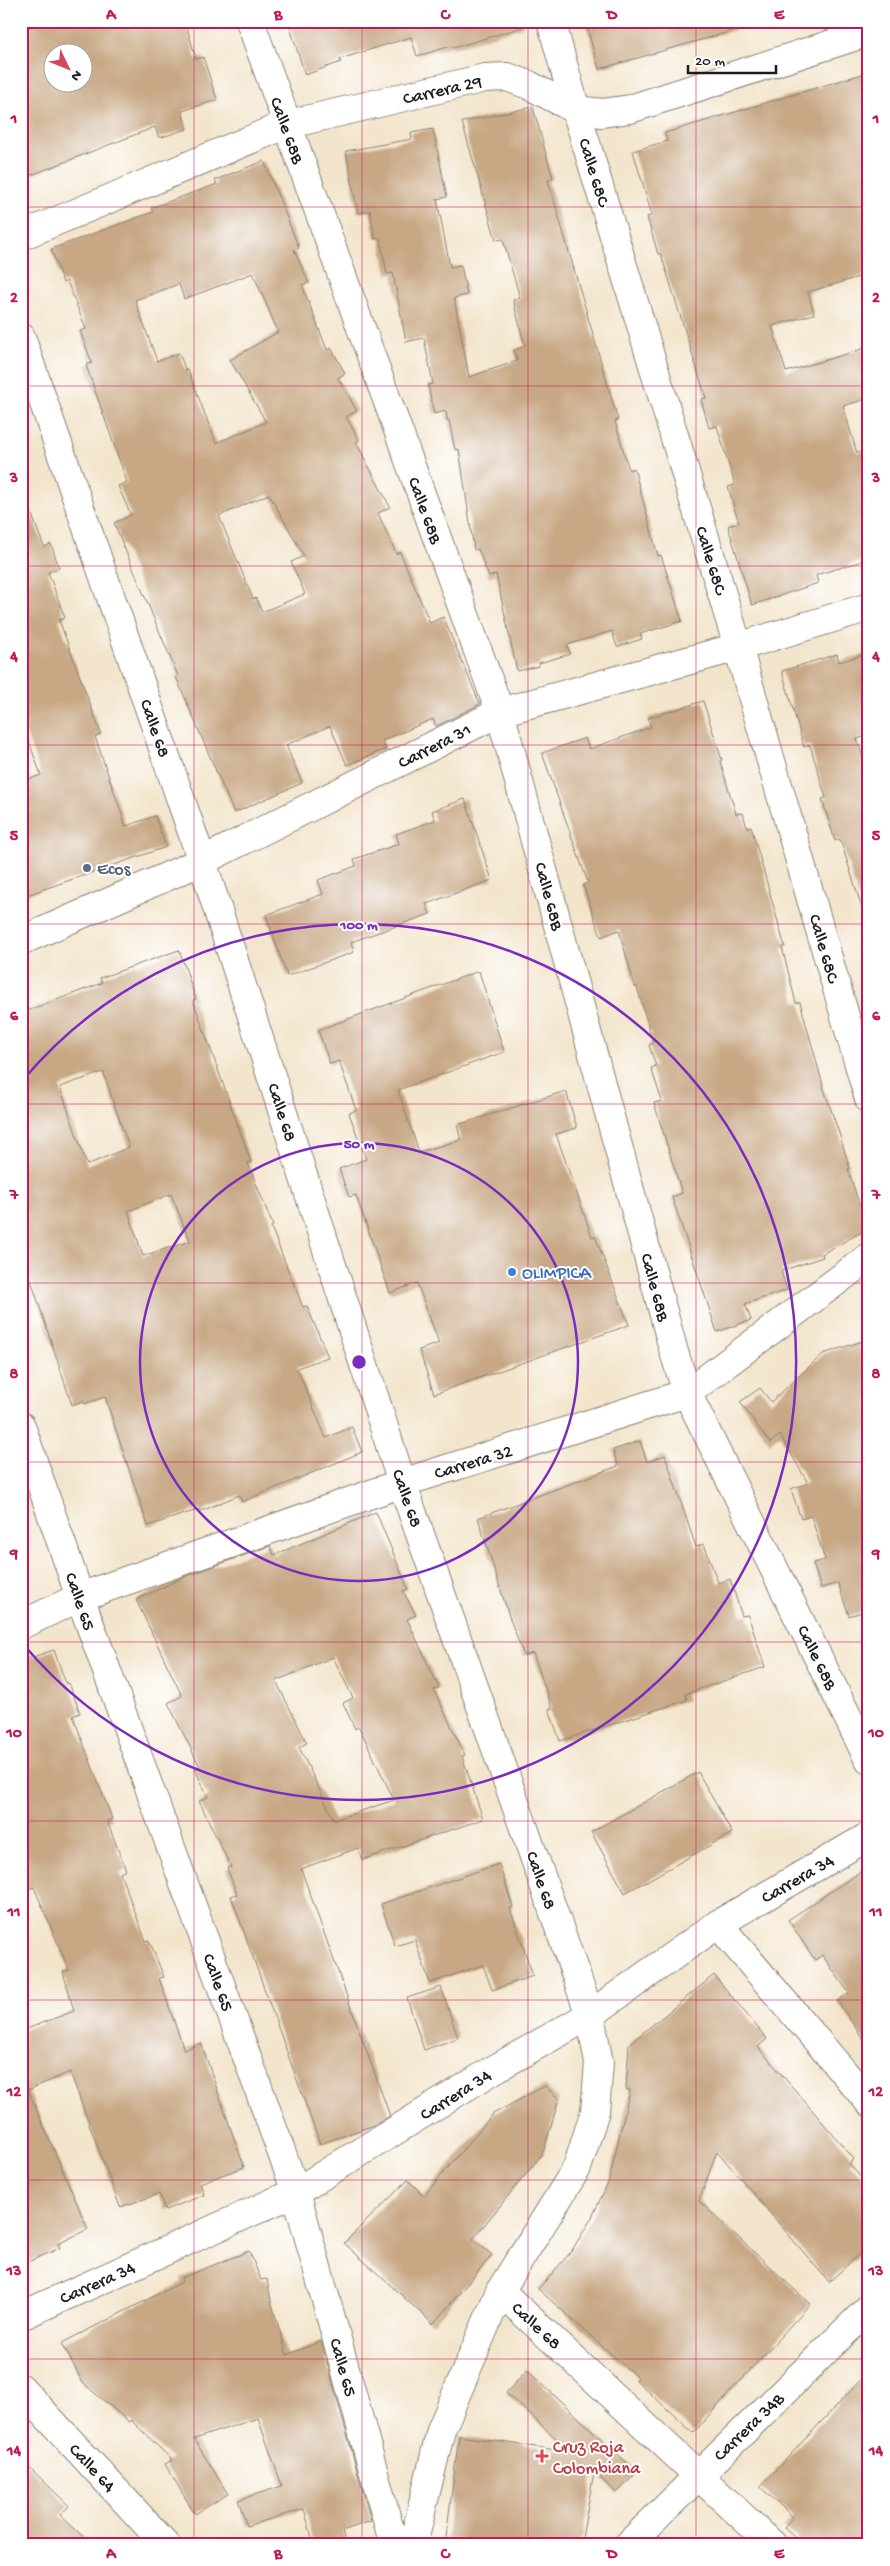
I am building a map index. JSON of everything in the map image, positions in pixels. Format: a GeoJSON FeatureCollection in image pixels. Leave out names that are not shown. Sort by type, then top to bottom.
{"type":"FeatureCollection","features":[{"type":"Feature","properties":{"kind":"street","name":"Calle 68B"},"geometry":{"type":"LineString","coordinates":[[250,21],[285,125],[500,712],[687,1394],[869,1760]]}},
{"type":"Feature","properties":{"kind":"street","name":"Calle 68C"},"geometry":{"type":"LineString","coordinates":[[551,21],[576,110],[738,647],[869,1099]]}},
{"type":"Feature","properties":{"kind":"street","name":"Carrera 29"},"geometry":{"type":"LineString","coordinates":[[21,236],[285,125],[485,78],[507,77],[530,85],[576,110],[602,113],[630,109],[869,32]]}},
{"type":"Feature","properties":{"kind":"street","name":"Calle 68"},"geometry":{"type":"LineString","coordinates":[[21,337],[202,861],[402,1483],[590,2015],[599,2062],[595,2111],[577,2168],[500,2291],[773,2545]]}},
{"type":"Feature","properties":{"kind":"street","name":"Carrera 31"},"geometry":{"type":"LineString","coordinates":[[21,941],[202,861],[500,712],[738,647],[869,607]]}},
{"type":"Feature","properties":{"kind":"street","name":"Carrera 32"},"geometry":{"type":"LineString","coordinates":[[21,1625],[80,1597],[402,1483],[687,1394],[869,1257]]}},
{"type":"Feature","properties":{"kind":"street","name":"Calle 65"},"geometry":{"type":"LineString","coordinates":[[21,1426],[80,1597],[296,2192],[394,2545]]}},
{"type":"Feature","properties":{"kind":"street","name":"Carrera 34"},"geometry":{"type":"LineString","coordinates":[[21,2316],[296,2192],[494,2070],[590,2015],[718,1924],[869,1836]]}},
{"type":"Feature","properties":{"kind":"street"},"geometry":{"type":"LineString","coordinates":[[718,1924],[869,2102]]}},
{"type":"Feature","properties":{"kind":"street"},"geometry":{"type":"LineString","coordinates":[[413,2545],[441,2430],[500,2291]]}},
{"type":"Feature","properties":{"kind":"street","name":"Carrera 34B"},"geometry":{"type":"LineString","coordinates":[[628,2545],[698,2474],[869,2308]]}},
{"type":"Feature","properties":{"kind":"street","name":"Calle 64"},"geometry":{"type":"LineString","coordinates":[[21,2388],[166,2545]]}},
{"type":"Feature","properties":{"kind":"building"},"geometry":{"type":"Polygon","coordinates":[[[33,21],[185,21],[196,59],[203,57],[217,100],[182,111],[187,129],[159,138],[155,127],[21,179],[21,30],[35,26],[33,21]]]}},
{"type":"Feature","properties":{"kind":"building"},"geometry":{"type":"Polygon","coordinates":[[[288,21],[522,21],[523,27],[453,48],[452,46],[417,56],[411,37],[340,59],[341,62],[305,75],[288,21]]]}},
{"type":"Feature","properties":{"kind":"building"},"geometry":{"type":"Polygon","coordinates":[[[585,21],[742,21],[743,28],[599,69],[585,21]]]}},
{"type":"Feature","properties":{"kind":"building"},"geometry":{"type":"Polygon","coordinates":[[[869,72],[869,274],[808,292],[814,314],[772,326],[786,372],[869,347],[869,398],[843,406],[857,453],[869,449],[869,559],[816,575],[818,583],[752,605],[728,526],[739,523],[728,487],[735,485],[717,426],[709,428],[701,399],[706,398],[661,254],[658,254],[647,217],[652,215],[633,151],[667,141],[665,133],[869,72]]]}},
{"type":"Feature","properties":{"kind":"building"},"geometry":{"type":"Polygon","coordinates":[[[533,107],[553,179],[548,180],[618,420],[615,421],[629,470],[634,468],[658,556],[661,555],[682,621],[640,634],[642,639],[617,647],[612,631],[567,645],[570,654],[539,663],[539,666],[517,671],[496,574],[489,577],[478,549],[474,550],[459,449],[455,450],[446,411],[434,414],[428,385],[433,384],[424,338],[406,342],[393,273],[387,274],[380,238],[375,239],[370,211],[358,213],[346,151],[412,139],[411,133],[433,129],[447,197],[437,199],[450,267],[461,265],[467,295],[454,298],[469,377],[517,361],[514,350],[525,346],[513,300],[520,298],[503,239],[496,240],[462,122],[533,107]]]}},
{"type":"Feature","properties":{"kind":"building"},"geometry":{"type":"Polygon","coordinates":[[[264,161],[299,248],[294,250],[309,283],[302,285],[327,350],[331,348],[345,373],[338,378],[357,411],[346,417],[359,440],[356,442],[390,507],[378,513],[396,554],[400,552],[430,623],[443,617],[480,704],[436,726],[433,719],[382,741],[386,749],[347,765],[330,726],[286,745],[302,783],[234,813],[176,677],[178,676],[114,523],[131,515],[118,486],[127,482],[86,365],[92,363],[80,331],[86,329],[67,281],[63,283],[51,249],[153,212],[151,208],[217,184],[215,180],[264,161]],[[253,273],[184,299],[179,284],[135,300],[157,361],[179,353],[186,371],[188,370],[216,443],[266,422],[230,360],[278,332],[253,273]],[[269,494],[219,516],[253,599],[256,598],[262,612],[305,594],[291,562],[304,556],[269,494]]]}},
{"type":"Feature","properties":{"kind":"building"},"geometry":{"type":"Polygon","coordinates":[[[21,494],[24,494],[44,547],[51,544],[59,568],[48,572],[65,618],[59,620],[101,734],[95,737],[126,826],[155,816],[166,847],[21,897],[21,782],[41,775],[21,720],[21,494]]]}},
{"type":"Feature","properties":{"kind":"building"},"geometry":{"type":"Polygon","coordinates":[[[869,653],[869,735],[857,739],[869,775],[869,913],[864,914],[840,839],[835,841],[822,799],[826,798],[810,745],[804,747],[782,671],[837,654],[839,662],[869,653]]]}},
{"type":"Feature","properties":{"kind":"building"},"geometry":{"type":"Polygon","coordinates":[[[703,701],[722,760],[720,761],[736,814],[743,813],[747,828],[751,826],[785,947],[782,947],[796,1003],[800,1002],[824,1089],[867,1229],[822,1254],[823,1257],[781,1271],[787,1290],[745,1304],[751,1320],[717,1332],[672,1197],[682,1193],[654,1103],[662,1101],[651,1068],[656,1066],[649,1045],[653,1043],[637,987],[635,987],[619,930],[601,937],[583,885],[588,883],[542,753],[585,738],[589,749],[651,727],[648,718],[703,701]]]}},
{"type":"Feature","properties":{"kind":"building"},"geometry":{"type":"Polygon","coordinates":[[[465,799],[492,880],[426,904],[430,914],[351,942],[354,952],[287,976],[266,915],[323,894],[318,880],[356,866],[354,859],[399,844],[396,834],[435,820],[432,811],[465,799]]]}},
{"type":"Feature","properties":{"kind":"building"},"geometry":{"type":"Polygon","coordinates":[[[179,950],[196,999],[193,1000],[251,1162],[248,1163],[273,1226],[271,1227],[303,1307],[307,1306],[328,1357],[297,1368],[326,1438],[352,1427],[362,1452],[242,1502],[239,1495],[201,1511],[200,1509],[148,1526],[105,1397],[84,1404],[83,1401],[72,1405],[21,1250],[21,1013],[102,983],[100,978],[179,950]],[[103,1072],[60,1087],[87,1165],[129,1147],[103,1072]],[[171,1194],[128,1211],[143,1256],[190,1241],[171,1194]]]}},
{"type":"Feature","properties":{"kind":"building"},"geometry":{"type":"Polygon","coordinates":[[[479,971],[504,1052],[398,1090],[419,1152],[461,1140],[457,1125],[566,1091],[577,1128],[556,1134],[592,1237],[595,1236],[629,1325],[434,1394],[419,1350],[439,1343],[417,1283],[390,1293],[356,1195],[349,1197],[339,1169],[366,1159],[349,1113],[356,1110],[339,1061],[330,1064],[318,1030],[479,971]]]}},
{"type":"Feature","properties":{"kind":"building"},"geometry":{"type":"Polygon","coordinates":[[[869,1339],[869,1610],[849,1616],[838,1583],[821,1588],[813,1563],[825,1560],[811,1516],[801,1519],[791,1489],[808,1483],[780,1435],[770,1443],[740,1402],[760,1388],[771,1402],[823,1354],[869,1339]]]}},
{"type":"Feature","properties":{"kind":"building"},"geometry":{"type":"Polygon","coordinates":[[[640,1441],[647,1462],[665,1455],[696,1547],[704,1544],[718,1583],[730,1579],[742,1616],[748,1615],[765,1667],[685,1694],[687,1700],[560,1741],[549,1709],[552,1708],[533,1653],[524,1656],[510,1619],[478,1518],[618,1466],[613,1450],[640,1441]]]}},
{"type":"Feature","properties":{"kind":"building"},"geometry":{"type":"Polygon","coordinates":[[[376,1512],[408,1589],[403,1591],[416,1615],[407,1619],[439,1688],[434,1690],[465,1755],[462,1756],[483,1819],[362,1860],[358,1848],[301,1869],[390,2116],[377,2124],[320,2144],[231,1896],[237,1894],[227,1868],[231,1867],[199,1801],[208,1797],[195,1769],[200,1767],[168,1703],[182,1696],[136,1600],[184,1577],[270,1546],[274,1555],[376,1512]],[[333,1657],[276,1681],[307,1743],[299,1747],[334,1820],[394,1800],[359,1727],[355,1729],[343,1703],[353,1698],[333,1657]]]}},
{"type":"Feature","properties":{"kind":"building"},"geometry":{"type":"Polygon","coordinates":[[[54,1650],[66,1684],[69,1683],[80,1713],[73,1716],[112,1819],[107,1821],[126,1870],[120,1873],[146,1941],[149,1940],[164,1977],[159,1978],[184,2050],[201,2043],[244,2167],[200,2183],[204,2195],[165,2210],[159,2194],[120,2207],[70,2072],[28,2090],[88,2229],[58,2244],[60,2248],[21,2265],[21,2031],[74,2011],[63,1972],[69,1970],[34,1887],[21,1892],[21,1661],[54,1650]]]}},
{"type":"Feature","properties":{"kind":"building"},"geometry":{"type":"Polygon","coordinates":[[[698,1772],[732,1833],[625,1893],[591,1832],[698,1772]]]}},
{"type":"Feature","properties":{"kind":"building"},"geometry":{"type":"Polygon","coordinates":[[[499,1864],[513,1907],[510,1908],[533,1976],[492,1990],[483,1965],[430,1983],[415,1940],[395,1946],[381,1904],[499,1864]]]}},
{"type":"Feature","properties":{"kind":"building"},"geometry":{"type":"Polygon","coordinates":[[[869,1866],[869,2047],[837,2001],[849,1993],[822,1955],[815,1960],[788,1920],[869,1866]]]}},
{"type":"Feature","properties":{"kind":"building"},"geometry":{"type":"Polygon","coordinates":[[[714,1975],[767,2039],[758,2047],[854,2159],[849,2164],[869,2186],[869,2245],[829,2282],[717,2151],[699,2201],[810,2304],[693,2433],[636,2380],[638,2378],[538,2289],[571,2252],[591,2219],[609,2181],[630,2090],[626,2089],[629,2044],[714,1975]]]}},
{"type":"Feature","properties":{"kind":"building"},"geometry":{"type":"Polygon","coordinates":[[[441,1987],[458,2038],[424,2050],[407,1998],[441,1987]]]}},
{"type":"Feature","properties":{"kind":"building"},"geometry":{"type":"Polygon","coordinates":[[[545,2086],[559,2099],[543,2153],[473,2239],[492,2255],[433,2324],[344,2243],[408,2180],[424,2196],[493,2114],[545,2086]]]}},
{"type":"Feature","properties":{"kind":"building"},"geometry":{"type":"Polygon","coordinates":[[[249,2251],[261,2280],[267,2279],[271,2301],[287,2355],[321,2341],[371,2521],[342,2531],[346,2545],[314,2545],[304,2509],[247,2526],[238,2500],[282,2486],[258,2418],[194,2439],[228,2494],[195,2514],[165,2464],[172,2460],[131,2420],[129,2422],[83,2383],[62,2343],[182,2282],[181,2278],[249,2251]]]}},
{"type":"Feature","properties":{"kind":"building","name":"Cruz Roja Colombiana"},"geometry":{"type":"Polygon","coordinates":[[[527,2370],[637,2472],[617,2493],[594,2472],[582,2538],[574,2545],[445,2545],[459,2436],[571,2452],[506,2393],[527,2370]]]}},
{"type":"Feature","properties":{"kind":"building"},"geometry":{"type":"Polygon","coordinates":[[[869,2371],[869,2545],[804,2545],[784,2527],[793,2517],[760,2487],[869,2371]]]}},
{"type":"Feature","properties":{"kind":"building"},"geometry":{"type":"Polygon","coordinates":[[[21,2459],[69,2506],[60,2515],[92,2545],[21,2545],[21,2459]]]}},
{"type":"Feature","properties":{"kind":"place","name":"Ecos"},"geometry":{"type":"Point","coordinates":[87,868]}},
{"type":"Feature","properties":{"kind":"place","name":"OLIMPICA"},"geometry":{"type":"Point","coordinates":[512,1272]}},
{"type":"Feature","properties":{"kind":"place","name":"Cruz Roja Colombiana"},"geometry":{"type":"Point","coordinates":[542,2456]}}]}
